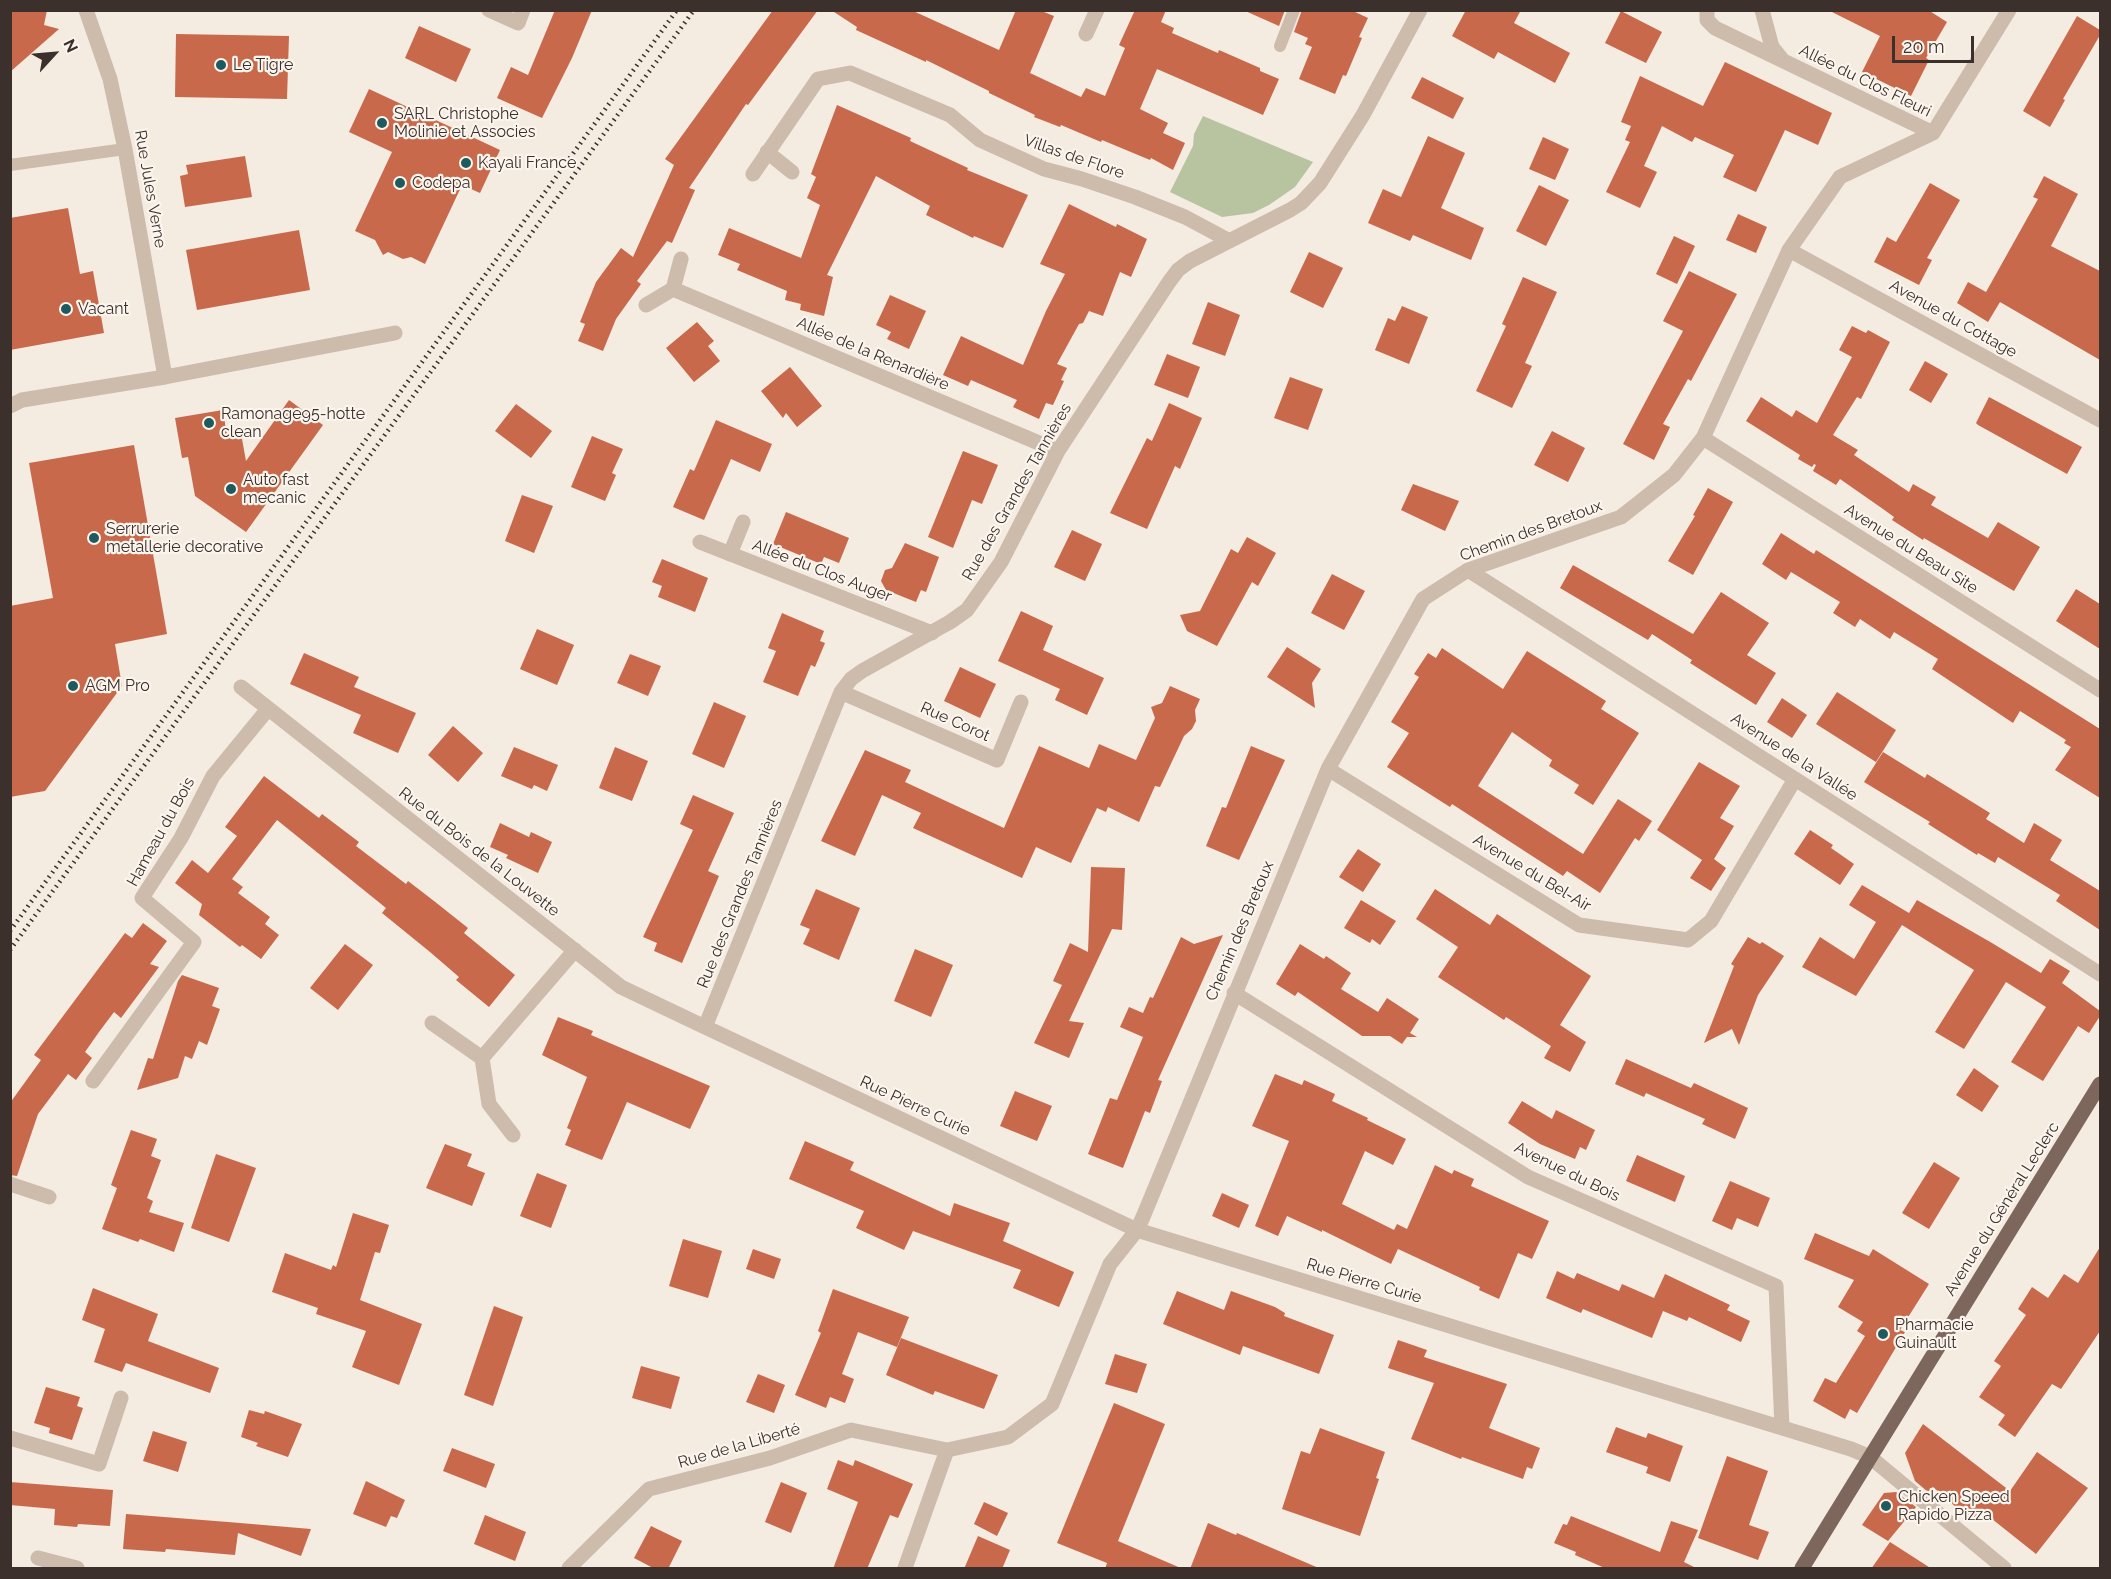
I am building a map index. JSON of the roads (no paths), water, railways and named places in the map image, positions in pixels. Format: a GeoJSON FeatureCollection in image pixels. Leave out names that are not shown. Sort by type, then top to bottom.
{"type":"FeatureCollection","features":[{"type":"Feature","properties":{"kind":"main road","name":"Avenue du Général Leclerc"},"geometry":{"type":"LineString","coordinates":[[1802,1569],[2100,1084]]}},
{"type":"Feature","properties":{"kind":"street","name":"Rue Jules Verne"},"geometry":{"type":"LineString","coordinates":[[86,10],[110,79],[125,149],[165,377]]}},
{"type":"Feature","properties":{"kind":"street"},"geometry":{"type":"LineString","coordinates":[[489,10],[518,23],[523,10]]}},
{"type":"Feature","properties":{"kind":"street"},"geometry":{"type":"LineString","coordinates":[[1086,34],[1097,10]]}},
{"type":"Feature","properties":{"kind":"street","name":"Rue des Grandes Tannières"},"geometry":{"type":"LineString","coordinates":[[705,1027],[841,692],[851,679],[862,671],[932,633],[968,610],[1001,562],[1058,451],[1178,270],[1228,240],[1261,226],[1296,207],[1320,183],[1363,115],[1420,10]]}},
{"type":"Feature","properties":{"kind":"street","name":"Allée du Clos Fleuri"},"geometry":{"type":"LineString","coordinates":[[1707,10],[1707,20],[1715,28],[1933,133]]}},
{"type":"Feature","properties":{"kind":"street","name":"Allée du Clos Fleuri"},"geometry":{"type":"LineString","coordinates":[[1762,10],[1772,47],[1783,60]]}},
{"type":"Feature","properties":{"kind":"street"},"geometry":{"type":"LineString","coordinates":[[1933,133],[2009,10]]}},
{"type":"Feature","properties":{"kind":"street","name":"Villas de Flore"},"geometry":{"type":"LineString","coordinates":[[753,174],[818,79],[850,73],[950,115],[980,140],[1044,169],[1135,197],[1185,217],[1228,240]]}},
{"type":"Feature","properties":{"kind":"street","name":"Chemin des Bretoux"},"geometry":{"type":"LineString","coordinates":[[947,1450],[1008,1437],[1052,1404],[1110,1263],[1137,1230],[1328,770],[1423,599],[1468,570],[1621,517],[1674,475],[1702,438],[1789,250],[1840,177],[1933,133]]}},
{"type":"Feature","properties":{"kind":"street"},"geometry":{"type":"LineString","coordinates":[[767,152],[792,172]]}},
{"type":"Feature","properties":{"kind":"street","name":"Avenue du Cottage"},"geometry":{"type":"LineString","coordinates":[[1789,250],[2100,420]]}},
{"type":"Feature","properties":{"kind":"street"},"geometry":{"type":"LineString","coordinates":[[646,305],[673,289],[681,259]]}},
{"type":"Feature","properties":{"kind":"street","name":"Allée de la Renardière"},"geometry":{"type":"LineString","coordinates":[[673,289],[1058,451]]}},
{"type":"Feature","properties":{"kind":"street"},"geometry":{"type":"LineString","coordinates":[[10,406],[22,400],[165,377],[395,333]]}},
{"type":"Feature","properties":{"kind":"street","name":"Avenue du Beau Site"},"geometry":{"type":"LineString","coordinates":[[1702,438],[2100,690]]}},
{"type":"Feature","properties":{"kind":"street"},"geometry":{"type":"LineString","coordinates":[[730,554],[743,522]]}},
{"type":"Feature","properties":{"kind":"street","name":"Allée du Clos Auger"},"geometry":{"type":"LineString","coordinates":[[700,543],[932,633]]}},
{"type":"Feature","properties":{"kind":"street","name":"Avenue de la Vallée"},"geometry":{"type":"LineString","coordinates":[[1468,570],[2100,974]]}},
{"type":"Feature","properties":{"kind":"street","name":"Rue du Bois de la Louvette"},"geometry":{"type":"LineString","coordinates":[[241,687],[621,987],[705,1027]]}},
{"type":"Feature","properties":{"kind":"street","name":"Rue Corot"},"geometry":{"type":"LineString","coordinates":[[841,692],[997,760],[1021,702]]}},
{"type":"Feature","properties":{"kind":"street","name":"Hameau du Bois"},"geometry":{"type":"LineString","coordinates":[[93,1081],[194,942],[142,898],[181,838],[213,776],[268,709]]}},
{"type":"Feature","properties":{"kind":"street","name":"Avenue du Bel-Air"},"geometry":{"type":"LineString","coordinates":[[1328,770],[1579,925],[1688,940],[1711,921],[1795,779]]}},
{"type":"Feature","properties":{"kind":"street"},"geometry":{"type":"LineString","coordinates":[[482,1058],[576,950]]}},
{"type":"Feature","properties":{"kind":"street","name":"Avenue du Bois"},"geometry":{"type":"LineString","coordinates":[[1234,993],[1528,1177],[1776,1286],[1782,1428]]}},
{"type":"Feature","properties":{"kind":"street"},"geometry":{"type":"LineString","coordinates":[[432,1023],[482,1058],[489,1104],[513,1136]]}},
{"type":"Feature","properties":{"kind":"street","name":"Rue Pierre Curie"},"geometry":{"type":"LineString","coordinates":[[705,1027],[1137,1230],[1851,1449],[1870,1457],[2004,1569]]}},
{"type":"Feature","properties":{"kind":"street"},"geometry":{"type":"LineString","coordinates":[[10,1184],[49,1197]]}},
{"type":"Feature","properties":{"kind":"street"},"geometry":{"type":"LineString","coordinates":[[10,1438],[99,1464],[121,1398]]}},
{"type":"Feature","properties":{"kind":"street","name":"Rue de la Liberté"},"geometry":{"type":"LineString","coordinates":[[569,1569],[649,1489],[770,1458],[851,1430],[947,1450]]}},
{"type":"Feature","properties":{"kind":"street"},"geometry":{"type":"LineString","coordinates":[[905,1569],[947,1450]]}},
{"type":"Feature","properties":{"kind":"street"},"geometry":{"type":"LineString","coordinates":[[38,1558],[77,1569]]}},
{"type":"Feature","properties":{"kind":"lane"},"geometry":{"type":"LineString","coordinates":[[1280,46],[1294,10]]}},
{"type":"Feature","properties":{"kind":"lane"},"geometry":{"type":"LineString","coordinates":[[10,165],[125,149]]}},
{"type":"Feature","properties":{"kind":"railway"},"geometry":{"type":"LineString","coordinates":[[10,931],[677,10]]}},
{"type":"Feature","properties":{"kind":"railway"},"geometry":{"type":"LineString","coordinates":[[10,950],[694,10]]}},
{"type":"Feature","properties":{"kind":"place","name":"Le Tigre"},"geometry":{"type":"Point","coordinates":[221,65]}},
{"type":"Feature","properties":{"kind":"place","name":"SARL Christophe Molinie et Associes"},"geometry":{"type":"Point","coordinates":[382,123]}},
{"type":"Feature","properties":{"kind":"place","name":"Kayali France"},"geometry":{"type":"Point","coordinates":[466,163]}},
{"type":"Feature","properties":{"kind":"place","name":"Codepa"},"geometry":{"type":"Point","coordinates":[400,183]}},
{"type":"Feature","properties":{"kind":"place","name":"Vacant"},"geometry":{"type":"Point","coordinates":[66,309]}},
{"type":"Feature","properties":{"kind":"place","name":"Ramonage95-hotte clean"},"geometry":{"type":"Point","coordinates":[209,423]}},
{"type":"Feature","properties":{"kind":"place","name":"Auto fast mecanic"},"geometry":{"type":"Point","coordinates":[231,489]}},
{"type":"Feature","properties":{"kind":"place","name":"Serrurerie metallerie decorative"},"geometry":{"type":"Point","coordinates":[94,538]}},
{"type":"Feature","properties":{"kind":"place","name":"AGM Pro"},"geometry":{"type":"Point","coordinates":[73,686]}},
{"type":"Feature","properties":{"kind":"place","name":"Pharmacie Guinault"},"geometry":{"type":"Point","coordinates":[1883,1334]}},
{"type":"Feature","properties":{"kind":"place","name":"Chicken Speed Rapido Pizza"},"geometry":{"type":"Point","coordinates":[1886,1506]}}]}
